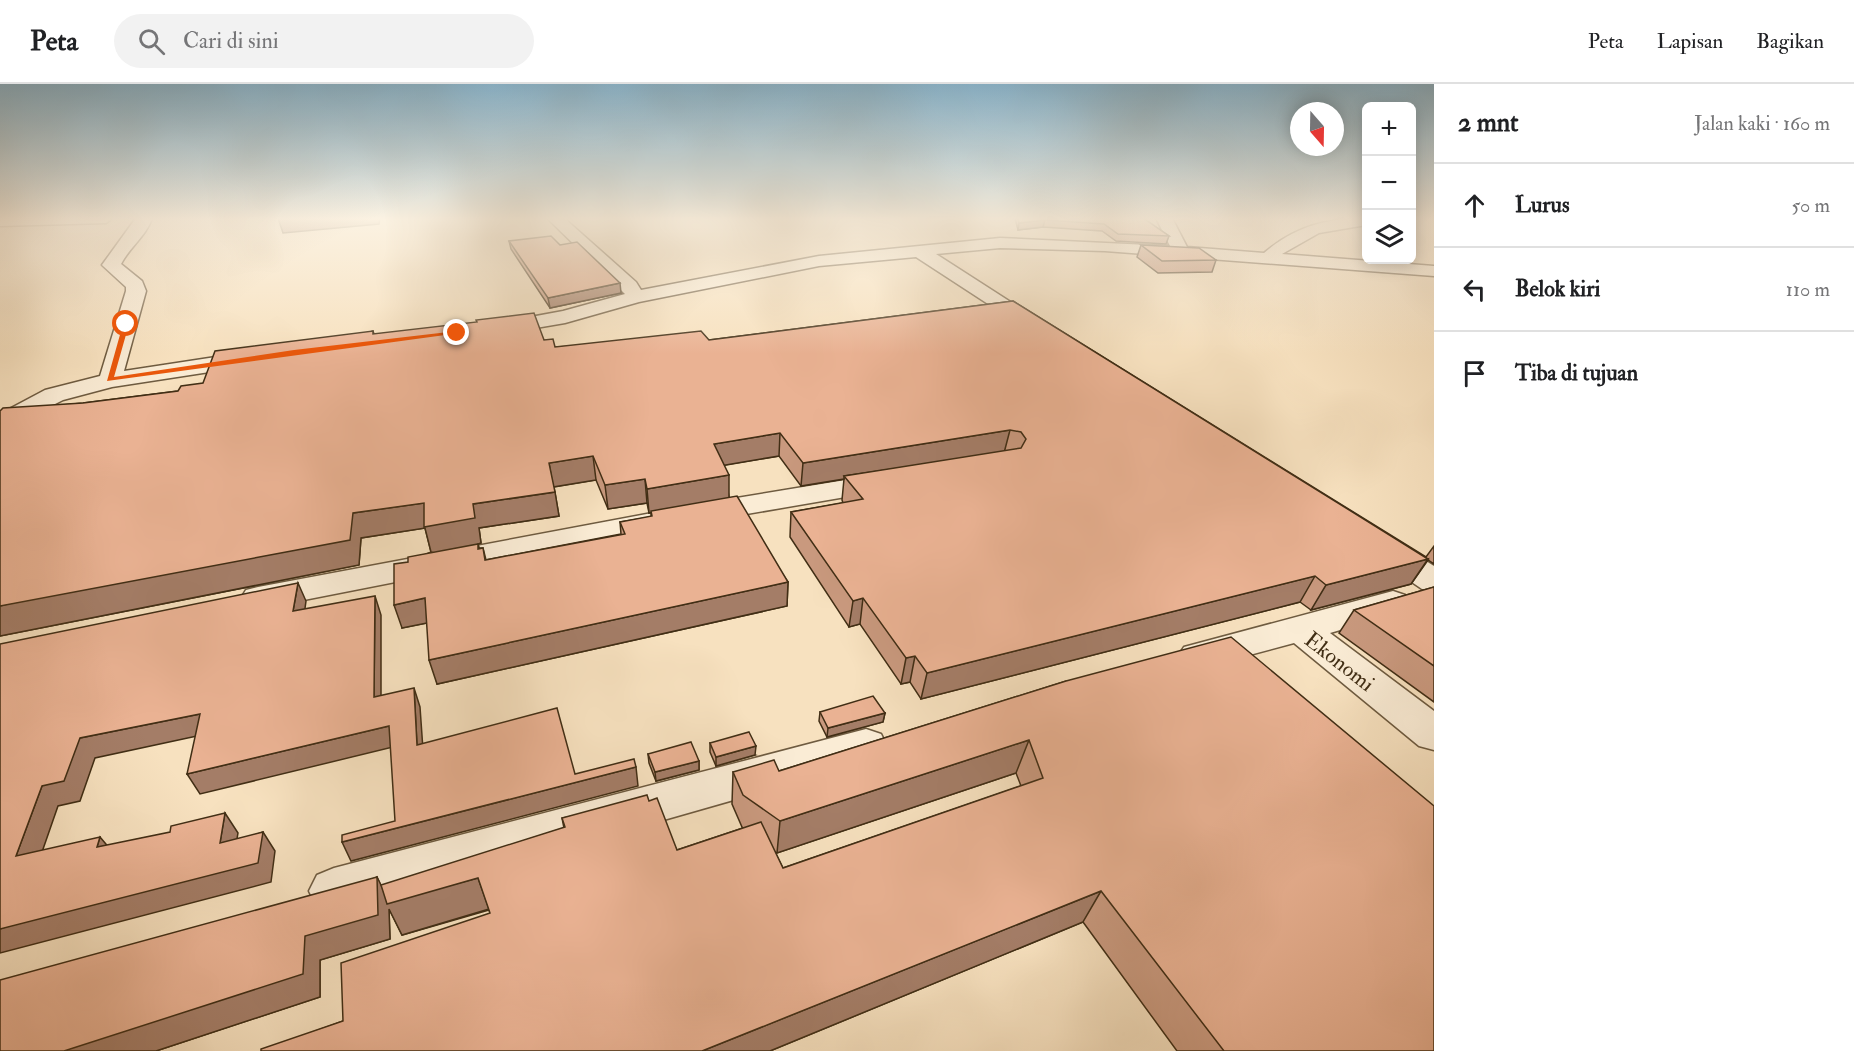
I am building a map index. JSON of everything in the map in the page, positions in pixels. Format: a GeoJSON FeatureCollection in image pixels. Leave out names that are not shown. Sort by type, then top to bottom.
{"type":"FeatureCollection","features":[{"type":"Feature","properties":{"kind":"street"},"geometry":{"type":"LineString","coordinates":[[110,380],[136,291],[135,285],[111,265],[112,263]]}},
{"type":"Feature","properties":{"kind":"street"},"geometry":{"type":"LineString","coordinates":[[604,263],[629,286],[636,297]]}},
{"type":"Feature","properties":{"kind":"street"},"geometry":{"type":"LineString","coordinates":[[478,331],[565,317],[636,297],[808,263]]}},
{"type":"Feature","properties":{"kind":"street"},"geometry":{"type":"LineString","coordinates":[[938,263],[1060,342]]}},
{"type":"Feature","properties":{"kind":"street"},"geometry":{"type":"LineString","coordinates":[[1333,263],[1434,271]]}},
{"type":"Feature","properties":{"kind":"street"},"geometry":{"type":"LineString","coordinates":[[0,424],[54,395],[110,380],[272,356]]}},
{"type":"Feature","properties":{"kind":"street"},"geometry":{"type":"LineString","coordinates":[[234,603],[700,513],[922,476]]}},
{"type":"Feature","properties":{"kind":"street"},"geometry":{"type":"LineString","coordinates":[[1363,535],[1434,581]]}},
{"type":"Feature","properties":{"kind":"street","name":"Ekonomi"},"geometry":{"type":"LineString","coordinates":[[1300,629],[1434,591]]}},
{"type":"Feature","properties":{"kind":"street"},"geometry":{"type":"LineString","coordinates":[[1154,667],[1300,629]]}},
{"type":"Feature","properties":{"kind":"street","name":"Ekonomi"},"geometry":{"type":"LineString","coordinates":[[1300,629],[1434,734]]}},
{"type":"Feature","properties":{"kind":"street"},"geometry":{"type":"LineString","coordinates":[[300,900],[901,736]]}},
{"type":"Feature","properties":{"kind":"building"},"geometry":{"type":"Polygon","coordinates":[[[524,263],[599,263],[620,283],[548,298],[524,263]]]}},
{"type":"Feature","properties":{"kind":"building"},"geometry":{"type":"Polygon","coordinates":[[[1013,301],[1428,559],[1326,585],[1315,576],[927,673],[915,656],[906,658],[863,598],[853,601],[791,512],[863,499],[844,476],[1021,448],[1026,439],[1021,432],[1010,430],[803,463],[780,433],[714,444],[729,475],[647,489],[645,479],[605,485],[593,456],[549,463],[555,492],[473,504],[475,518],[424,527],[424,503],[353,513],[350,540],[0,606],[0,411],[3,408],[83,403],[178,391],[181,386],[203,383],[215,351],[373,331],[373,334],[477,322],[476,320],[534,313],[544,340],[553,339],[555,347],[701,331],[709,340],[1013,301]]]}},
{"type":"Feature","properties":{"kind":"building"},"geometry":{"type":"Polygon","coordinates":[[[737,496],[788,582],[429,660],[425,598],[394,605],[394,564],[408,562],[408,557],[478,544],[478,549],[483,548],[485,560],[625,534],[620,522],[652,516],[651,511],[737,496]]]}},
{"type":"Feature","properties":{"kind":"building"},"geometry":{"type":"Polygon","coordinates":[[[298,583],[293,611],[375,596],[374,697],[414,688],[417,745],[557,708],[575,774],[634,759],[636,767],[342,842],[342,835],[395,821],[389,726],[187,774],[200,714],[80,738],[64,781],[42,786],[16,856],[100,837],[97,847],[170,832],[171,826],[225,813],[220,843],[263,832],[258,863],[0,929],[0,644],[298,583]]]}},
{"type":"Feature","properties":{"kind":"building"},"geometry":{"type":"Polygon","coordinates":[[[1434,587],[1434,666],[1354,610],[1434,587]]]}},
{"type":"Feature","properties":{"kind":"building"},"geometry":{"type":"Polygon","coordinates":[[[1231,637],[1434,806],[1434,1051],[1224,1051],[1101,891],[702,1051],[261,1051],[261,1049],[343,1021],[341,963],[490,913],[478,878],[387,904],[381,885],[565,827],[562,818],[647,795],[649,801],[657,798],[677,850],[761,822],[783,868],[1043,778],[1029,740],[780,821],[743,795],[733,772],[774,760],[779,771],[1066,681],[1231,637]]]}},
{"type":"Feature","properties":{"kind":"building"},"geometry":{"type":"Polygon","coordinates":[[[873,696],[885,713],[828,728],[820,712],[873,696]]]}},
{"type":"Feature","properties":{"kind":"building"},"geometry":{"type":"Polygon","coordinates":[[[749,732],[756,746],[716,757],[710,743],[749,732]]]}},
{"type":"Feature","properties":{"kind":"building"},"geometry":{"type":"Polygon","coordinates":[[[691,742],[699,761],[655,772],[648,754],[691,742]]]}},
{"type":"Feature","properties":{"kind":"building"},"geometry":{"type":"Polygon","coordinates":[[[377,877],[378,915],[305,936],[303,974],[64,1051],[0,1051],[0,980],[377,877]]]}},
{"type":"Feature","properties":{"kind":"route"},"geometry":{"type":"LineString","coordinates":[[126,324],[110,380],[294,352],[457,333]]}}]}
